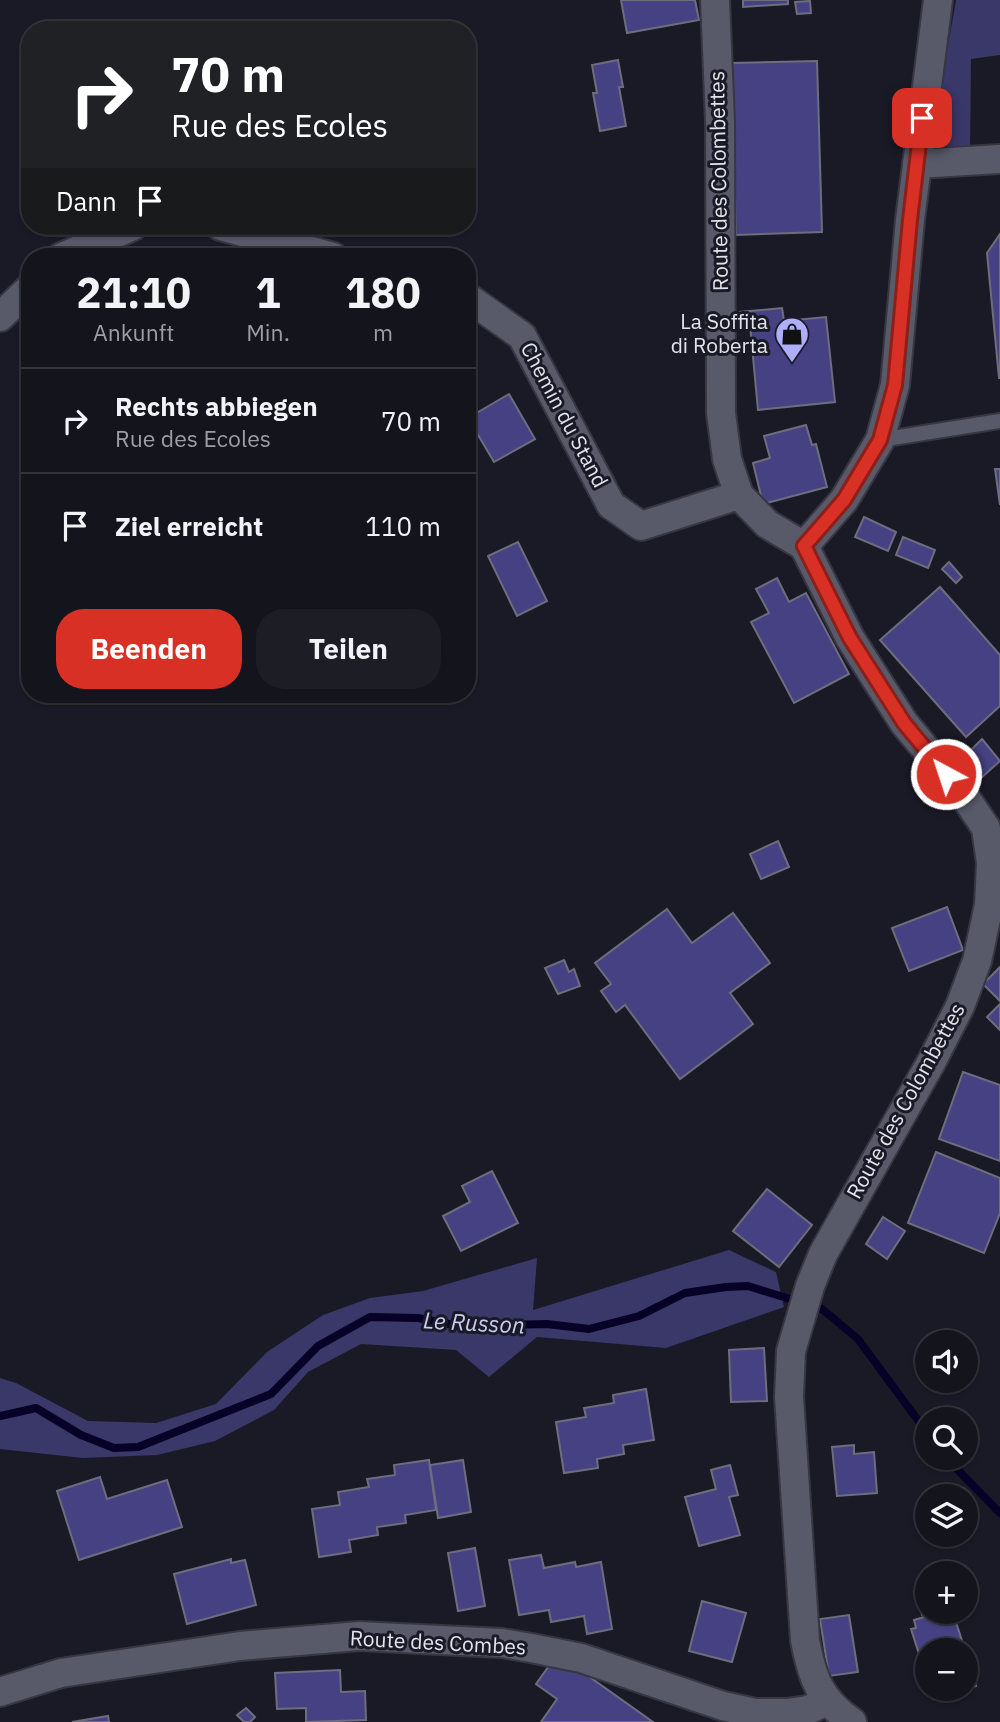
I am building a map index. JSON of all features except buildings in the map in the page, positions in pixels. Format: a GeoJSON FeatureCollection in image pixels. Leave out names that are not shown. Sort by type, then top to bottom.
{"type":"FeatureCollection","features":[{"type":"Feature","properties":{"kind":"street","name":"Route des Colombettes"},"geometry":{"type":"LineString","coordinates":[[715,0],[720,122],[721,413],[727,460],[739,495],[767,524],[804,546],[850,638],[904,723],[993,828],[989,905],[977,961],[960,1006],[933,1059],[840,1222],[810,1286],[791,1352],[789,1397],[805,1640],[814,1680],[827,1701],[852,1722]]}},
{"type":"Feature","properties":{"kind":"street"},"geometry":{"type":"LineString","coordinates":[[804,546],[844,500],[880,440],[895,385],[917,164],[938,0]]}},
{"type":"Feature","properties":{"kind":"street"},"geometry":{"type":"LineString","coordinates":[[917,164],[1000,159]]}},
{"type":"Feature","properties":{"kind":"street"},"geometry":{"type":"LineString","coordinates":[[83,248],[112,235]]}},
{"type":"Feature","properties":{"kind":"street"},"geometry":{"type":"LineString","coordinates":[[254,235],[300,248]]}},
{"type":"Feature","properties":{"kind":"street"},"geometry":{"type":"LineString","coordinates":[[0,317],[21,297]]}},
{"type":"Feature","properties":{"kind":"street","name":"Chemin du Stand"},"geometry":{"type":"LineString","coordinates":[[476,303],[522,335],[611,505],[641,526],[739,495]]}},
{"type":"Feature","properties":{"kind":"street","name":"Route des Combes"},"geometry":{"type":"LineString","coordinates":[[0,1692],[61,1673],[240,1646],[359,1636],[502,1643],[531,1648],[581,1658],[723,1706],[755,1713],[808,1710],[827,1701]]}},
{"type":"Feature","properties":{"kind":"lane"},"geometry":{"type":"LineString","coordinates":[[880,440],[1000,421]]}},
{"type":"Feature","properties":{"kind":"shaded area"},"geometry":{"type":"Polygon","coordinates":[[[956,0],[1000,0],[1000,55],[971,59],[970,151],[930,148],[956,0]]]}},
{"type":"Feature","properties":{"kind":"shaded area"},"geometry":{"type":"Polygon","coordinates":[[[729,1250],[776,1272],[784,1307],[666,1348],[537,1337],[489,1377],[456,1350],[361,1344],[308,1372],[274,1410],[215,1441],[157,1455],[83,1458],[0,1449],[0,1378],[16,1383],[88,1421],[156,1423],[216,1404],[267,1352],[323,1315],[370,1298],[423,1291],[537,1258],[533,1310],[729,1250]]]}},
{"type":"Feature","properties":{"kind":"waterway","name":"Le Russon"},"geometry":{"type":"LineString","coordinates":[[0,1416],[36,1408],[81,1435],[114,1448],[138,1447],[271,1394],[318,1346],[370,1317],[418,1318],[459,1326],[547,1324],[589,1329],[639,1316],[685,1293],[748,1286],[822,1309],[858,1339],[915,1416]]}},
{"type":"Feature","properties":{"kind":"waterway","name":"Le Russon"},"geometry":{"type":"LineString","coordinates":[[958,1470],[1000,1513]]}},
{"type":"Feature","properties":{"kind":"place","name":"La Soffita di Roberta"},"geometry":{"type":"Point","coordinates":[792,364]}},
{"type":"Feature","properties":{"kind":"route"},"geometry":{"type":"LineString","coordinates":[[922,118],[895,385],[880,440],[844,500],[804,546],[850,638],[904,723],[946,774]]}}]}
